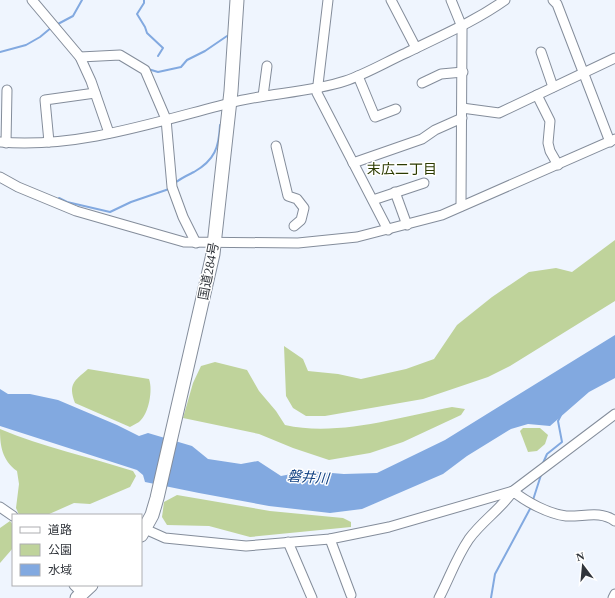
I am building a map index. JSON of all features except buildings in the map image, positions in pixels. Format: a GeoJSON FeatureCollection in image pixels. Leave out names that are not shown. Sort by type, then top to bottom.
{"type":"FeatureCollection","features":[{"type":"Feature","properties":{"kind":"highway","name":"国道284号"},"geometry":{"type":"LineString","coordinates":[[143,532],[157,498],[213,248],[229,104],[237,0]]}},
{"type":"Feature","properties":{"kind":"street"},"geometry":{"type":"LineString","coordinates":[[32,0],[80,57],[109,133]]}},
{"type":"Feature","properties":{"kind":"street"},"geometry":{"type":"LineString","coordinates":[[328,0],[317,93],[388,230]]}},
{"type":"Feature","properties":{"kind":"street"},"geometry":{"type":"LineString","coordinates":[[391,0],[416,48]]}},
{"type":"Feature","properties":{"kind":"street"},"geometry":{"type":"LineString","coordinates":[[451,0],[462,27],[463,72],[461,206]]}},
{"type":"Feature","properties":{"kind":"street"},"geometry":{"type":"LineString","coordinates":[[7,90],[3,142],[49,142],[109,133],[263,96],[345,81],[462,27],[483,16],[505,0]]}},
{"type":"Feature","properties":{"kind":"street"},"geometry":{"type":"LineString","coordinates":[[0,177],[18,187],[76,211],[146,232],[213,248],[298,243],[357,237],[442,215],[612,141],[583,74],[558,1]]}},
{"type":"Feature","properties":{"kind":"street"},"geometry":{"type":"LineString","coordinates":[[541,52],[553,87]]}},
{"type":"Feature","properties":{"kind":"street"},"geometry":{"type":"LineString","coordinates":[[80,57],[120,55],[145,70],[166,119],[172,187],[182,217],[196,243]]}},
{"type":"Feature","properties":{"kind":"street"},"geometry":{"type":"LineString","coordinates":[[462,108],[499,113],[615,58]]}},
{"type":"Feature","properties":{"kind":"street"},"geometry":{"type":"LineString","coordinates":[[263,96],[267,66]]}},
{"type":"Feature","properties":{"kind":"street"},"geometry":{"type":"LineString","coordinates":[[422,83],[441,74],[463,72]]}},
{"type":"Feature","properties":{"kind":"street"},"geometry":{"type":"LineString","coordinates":[[358,76],[375,117],[396,109]]}},
{"type":"Feature","properties":{"kind":"street"},"geometry":{"type":"LineString","coordinates":[[49,142],[45,100],[95,93]]}},
{"type":"Feature","properties":{"kind":"street"},"geometry":{"type":"LineString","coordinates":[[537,95],[550,121],[548,143],[550,151],[558,165]]}},
{"type":"Feature","properties":{"kind":"street"},"geometry":{"type":"LineString","coordinates":[[353,163],[422,139],[435,130],[462,118]]}},
{"type":"Feature","properties":{"kind":"street"},"geometry":{"type":"LineString","coordinates":[[276,146],[288,196],[297,199],[304,208],[301,220],[293,223],[298,243]]}},
{"type":"Feature","properties":{"kind":"street"},"geometry":{"type":"LineString","coordinates":[[373,200],[424,183]]}},
{"type":"Feature","properties":{"kind":"street"},"geometry":{"type":"LineString","coordinates":[[395,192],[407,225]]}},
{"type":"Feature","properties":{"kind":"street"},"geometry":{"type":"LineString","coordinates":[[439,598],[453,568],[469,540],[484,520],[507,500],[513,491],[615,414]]}},
{"type":"Feature","properties":{"kind":"street"},"geometry":{"type":"LineString","coordinates":[[513,491],[550,512],[566,516],[589,514],[609,516],[615,521]]}},
{"type":"Feature","properties":{"kind":"street"},"geometry":{"type":"LineString","coordinates":[[143,532],[165,538],[235,546],[330,539],[388,527],[513,491]]}},
{"type":"Feature","properties":{"kind":"street"},"geometry":{"type":"LineString","coordinates":[[0,506],[12,515]]}},
{"type":"Feature","properties":{"kind":"street"},"geometry":{"type":"LineString","coordinates":[[330,539],[351,595]]}},
{"type":"Feature","properties":{"kind":"street"},"geometry":{"type":"LineString","coordinates":[[288,542],[312,598]]}},
{"type":"Feature","properties":{"kind":"street"},"geometry":{"type":"LineString","coordinates":[[613,598],[615,594]]}},
{"type":"Feature","properties":{"kind":"green space"},"geometry":{"type":"Polygon","coordinates":[[[615,240],[615,301],[510,366],[488,377],[423,399],[325,416],[306,416],[293,408],[286,396],[284,346],[303,359],[308,371],[338,374],[361,379],[406,369],[434,359],[457,325],[492,297],[529,272],[556,268],[572,272],[615,240]]]}},
{"type":"Feature","properties":{"kind":"green space"},"geometry":{"type":"Polygon","coordinates":[[[215,362],[247,370],[259,391],[276,411],[285,425],[326,429],[368,424],[452,407],[465,409],[461,415],[403,442],[370,453],[329,460],[293,448],[259,434],[183,418],[193,383],[201,366],[215,362]]]}},
{"type":"Feature","properties":{"kind":"green space"},"geometry":{"type":"Polygon","coordinates":[[[88,369],[149,379],[151,389],[148,408],[139,422],[130,427],[75,403],[72,387],[76,380],[88,369]]]}},
{"type":"Feature","properties":{"kind":"green space"},"geometry":{"type":"Polygon","coordinates":[[[523,428],[540,428],[548,435],[545,444],[537,451],[528,452],[520,431],[523,428]]]}},
{"type":"Feature","properties":{"kind":"green space"},"geometry":{"type":"Polygon","coordinates":[[[0,429],[49,447],[133,471],[136,476],[130,487],[90,504],[74,503],[49,514],[19,514],[16,508],[19,484],[17,471],[5,457],[1,447],[0,429]]]}},
{"type":"Feature","properties":{"kind":"green space"},"geometry":{"type":"Polygon","coordinates":[[[177,495],[270,511],[343,518],[351,522],[351,527],[250,537],[209,526],[167,525],[162,517],[164,502],[177,495]]]}},
{"type":"Feature","properties":{"kind":"green space"},"geometry":{"type":"Polygon","coordinates":[[[10,521],[12,524],[12,549],[0,563],[0,528],[10,521]]]}},
{"type":"Feature","properties":{"kind":"water","name":"磐井川"},"geometry":{"type":"Polygon","coordinates":[[[615,335],[615,378],[589,392],[550,426],[528,424],[511,429],[467,456],[443,474],[362,509],[330,513],[269,506],[145,482],[143,475],[137,470],[0,426],[0,389],[8,394],[30,394],[58,400],[139,436],[148,433],[192,446],[208,459],[241,464],[258,461],[281,476],[307,471],[344,474],[377,473],[445,440],[615,335]]]}},
{"type":"Feature","properties":{"kind":"waterway"},"geometry":{"type":"LineString","coordinates":[[56,25],[73,16],[82,0]]}},
{"type":"Feature","properties":{"kind":"waterway"},"geometry":{"type":"LineString","coordinates":[[144,0],[144,3],[137,14],[147,33],[163,48],[158,56]]}},
{"type":"Feature","properties":{"kind":"waterway"},"geometry":{"type":"LineString","coordinates":[[0,52],[26,45],[40,37],[52,27]]}},
{"type":"Feature","properties":{"kind":"waterway"},"geometry":{"type":"LineString","coordinates":[[148,69],[158,72],[181,67],[187,60],[205,51],[227,36]]}},
{"type":"Feature","properties":{"kind":"waterway"},"geometry":{"type":"LineString","coordinates":[[175,183],[207,163],[211,158],[217,146],[220,125]]}},
{"type":"Feature","properties":{"kind":"waterway"},"geometry":{"type":"LineString","coordinates":[[59,198],[67,202],[110,212],[131,202],[169,189]]}},
{"type":"Feature","properties":{"kind":"waterway"},"geometry":{"type":"LineString","coordinates":[[543,463],[547,454],[562,442],[558,421],[561,415]]}},
{"type":"Feature","properties":{"kind":"waterway"},"geometry":{"type":"LineString","coordinates":[[533,500],[541,475]]}},
{"type":"Feature","properties":{"kind":"waterway"},"geometry":{"type":"LineString","coordinates":[[491,598],[495,574],[531,507]]}},
{"type":"Feature","properties":{"kind":"district","name":"末広二丁目"},"geometry":{"type":"Point","coordinates":[402,169]}}]}
